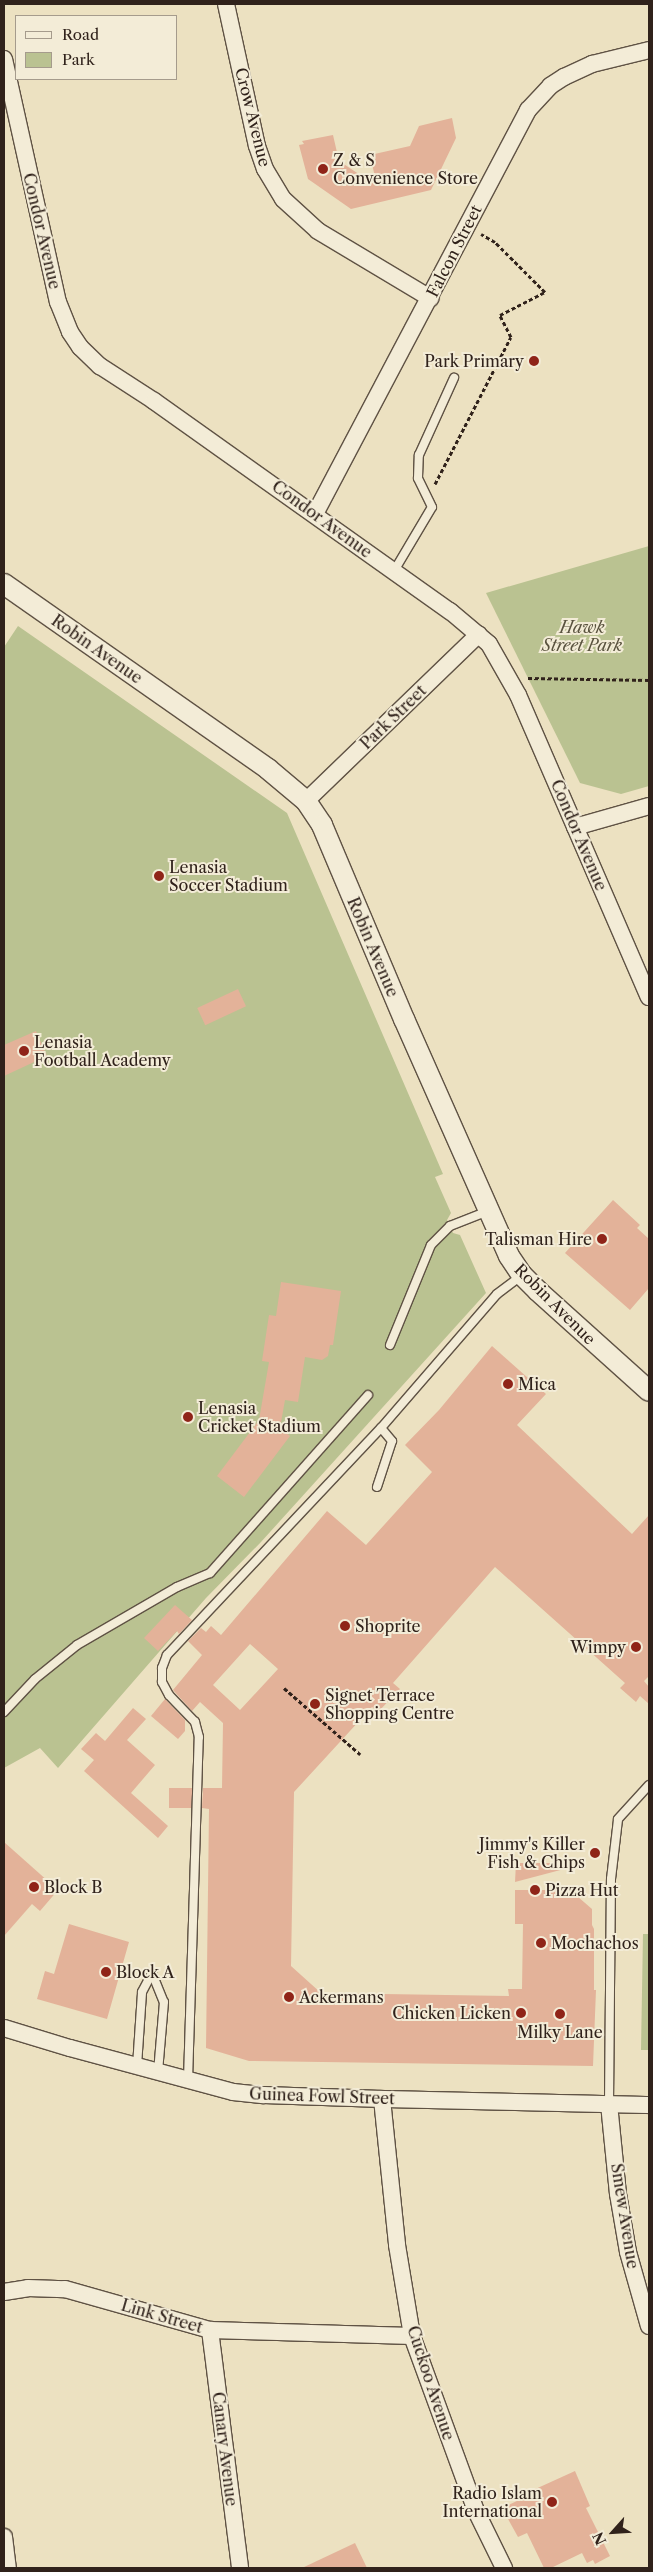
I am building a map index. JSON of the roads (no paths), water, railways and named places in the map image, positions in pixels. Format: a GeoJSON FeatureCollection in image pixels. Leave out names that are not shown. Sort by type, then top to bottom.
{"type":"FeatureCollection","features":[{"type":"Feature","properties":{"kind":"street","name":"Crow Avenue"},"geometry":{"type":"LineString","coordinates":[[226,4],[257,146],[265,169],[283,199],[318,231],[430,298]]}},
{"type":"Feature","properties":{"kind":"street","name":"Falcon Street"},"geometry":{"type":"LineString","coordinates":[[315,514],[430,298],[516,130],[538,98],[564,77],[592,64],[649,50]]}},
{"type":"Feature","properties":{"kind":"street","name":"Condor Avenue"},"geometry":{"type":"LineString","coordinates":[[4,59],[58,302],[67,326],[80,348],[100,366],[154,401],[394,571],[479,634],[497,654],[514,686],[649,997]]}},
{"type":"Feature","properties":{"kind":"street","name":"Robin Avenue"},"geometry":{"type":"LineString","coordinates":[[4,584],[268,769],[306,801],[322,825],[508,1256],[522,1275],[562,1314],[649,1391]]}},
{"type":"Feature","properties":{"kind":"street","name":"Park Street"},"geometry":{"type":"LineString","coordinates":[[306,801],[479,634]]}},
{"type":"Feature","properties":{"kind":"street"},"geometry":{"type":"LineString","coordinates":[[575,827],[649,806]]}},
{"type":"Feature","properties":{"kind":"street","name":"Guinea Fowl Street"},"geometry":{"type":"LineString","coordinates":[[4,2028],[233,2092],[382,2099],[649,2104]]}},
{"type":"Feature","properties":{"kind":"street","name":"Cuckoo Avenue"},"geometry":{"type":"LineString","coordinates":[[382,2099],[397,2244],[412,2336],[476,2511],[504,2568]]}},
{"type":"Feature","properties":{"kind":"street","name":"Smew Avenue"},"geometry":{"type":"LineString","coordinates":[[609,2104],[618,2194],[628,2252],[649,2326]]}},
{"type":"Feature","properties":{"kind":"street","name":"Link Street"},"geometry":{"type":"LineString","coordinates":[[4,2292],[44,2288],[80,2292],[210,2330],[412,2336]]}},
{"type":"Feature","properties":{"kind":"street","name":"Canary Avenue"},"geometry":{"type":"LineString","coordinates":[[210,2330],[240,2568]]}},
{"type":"Feature","properties":{"kind":"street"},"geometry":{"type":"LineString","coordinates":[[4,2537],[8,2568]]}},
{"type":"Feature","properties":{"kind":"lane"},"geometry":{"type":"LineString","coordinates":[[394,571],[432,507],[416,470],[419,455],[454,378]]}},
{"type":"Feature","properties":{"kind":"lane"},"geometry":{"type":"LineString","coordinates":[[390,1345],[431,1245],[450,1226],[488,1211]]}},
{"type":"Feature","properties":{"kind":"lane"},"geometry":{"type":"LineString","coordinates":[[188,2080],[198,1736],[195,1722],[168,1695],[162,1682],[162,1668],[167,1654],[381,1428],[497,1294],[522,1275]]}},
{"type":"Feature","properties":{"kind":"lane"},"geometry":{"type":"LineString","coordinates":[[4,1712],[34,1679],[77,1645],[177,1587],[210,1573],[368,1395]]}},
{"type":"Feature","properties":{"kind":"lane"},"geometry":{"type":"LineString","coordinates":[[377,1487],[392,1441],[381,1428]]}},
{"type":"Feature","properties":{"kind":"lane"},"geometry":{"type":"LineString","coordinates":[[609,2104],[611,1879],[618,1819],[649,1785]]}},
{"type":"Feature","properties":{"kind":"lane"},"geometry":{"type":"LineString","coordinates":[[137,2066],[142,1992],[152,1973],[164,2002],[158,2072]]}},
{"type":"Feature","properties":{"kind":"place","name":"Z & S Convenience Store"},"geometry":{"type":"Point","coordinates":[323,169]}},
{"type":"Feature","properties":{"kind":"place","name":"Park Primary"},"geometry":{"type":"Point","coordinates":[534,361]}},
{"type":"Feature","properties":{"kind":"place","name":"Lenasia Soccer Stadium"},"geometry":{"type":"Point","coordinates":[159,876]}},
{"type":"Feature","properties":{"kind":"place","name":"Lenasia Football Academy"},"geometry":{"type":"Point","coordinates":[24,1051]}},
{"type":"Feature","properties":{"kind":"place","name":"Talisman Hire"},"geometry":{"type":"Point","coordinates":[602,1239]}},
{"type":"Feature","properties":{"kind":"place","name":"Mica"},"geometry":{"type":"Point","coordinates":[508,1384]}},
{"type":"Feature","properties":{"kind":"place","name":"Lenasia Cricket Stadium"},"geometry":{"type":"Point","coordinates":[188,1417]}},
{"type":"Feature","properties":{"kind":"place","name":"Shoprite"},"geometry":{"type":"Point","coordinates":[345,1626]}},
{"type":"Feature","properties":{"kind":"place","name":"Wimpy"},"geometry":{"type":"Point","coordinates":[636,1647]}},
{"type":"Feature","properties":{"kind":"place","name":"Signet Terrace Shopping Centre"},"geometry":{"type":"Point","coordinates":[315,1704]}},
{"type":"Feature","properties":{"kind":"place","name":"Jimmy's Killer Fish & Chips"},"geometry":{"type":"Point","coordinates":[595,1853]}},
{"type":"Feature","properties":{"kind":"place","name":"Block B"},"geometry":{"type":"Point","coordinates":[34,1887]}},
{"type":"Feature","properties":{"kind":"place","name":"Pizza Hut"},"geometry":{"type":"Point","coordinates":[535,1890]}},
{"type":"Feature","properties":{"kind":"place","name":"Mochachos"},"geometry":{"type":"Point","coordinates":[541,1943]}},
{"type":"Feature","properties":{"kind":"place","name":"Block A"},"geometry":{"type":"Point","coordinates":[106,1972]}},
{"type":"Feature","properties":{"kind":"place","name":"Ackermans"},"geometry":{"type":"Point","coordinates":[289,1997]}},
{"type":"Feature","properties":{"kind":"place","name":"Chicken Licken"},"geometry":{"type":"Point","coordinates":[521,2013]}},
{"type":"Feature","properties":{"kind":"place","name":"Milky Lane"},"geometry":{"type":"Point","coordinates":[560,2014]}},
{"type":"Feature","properties":{"kind":"place","name":"Radio Islam International"},"geometry":{"type":"Point","coordinates":[552,2502]}},
{"type":"Feature","properties":{"kind":"park label","name":"Hawk Street Park"},"geometry":{"type":"Point","coordinates":[582,636]}}]}
